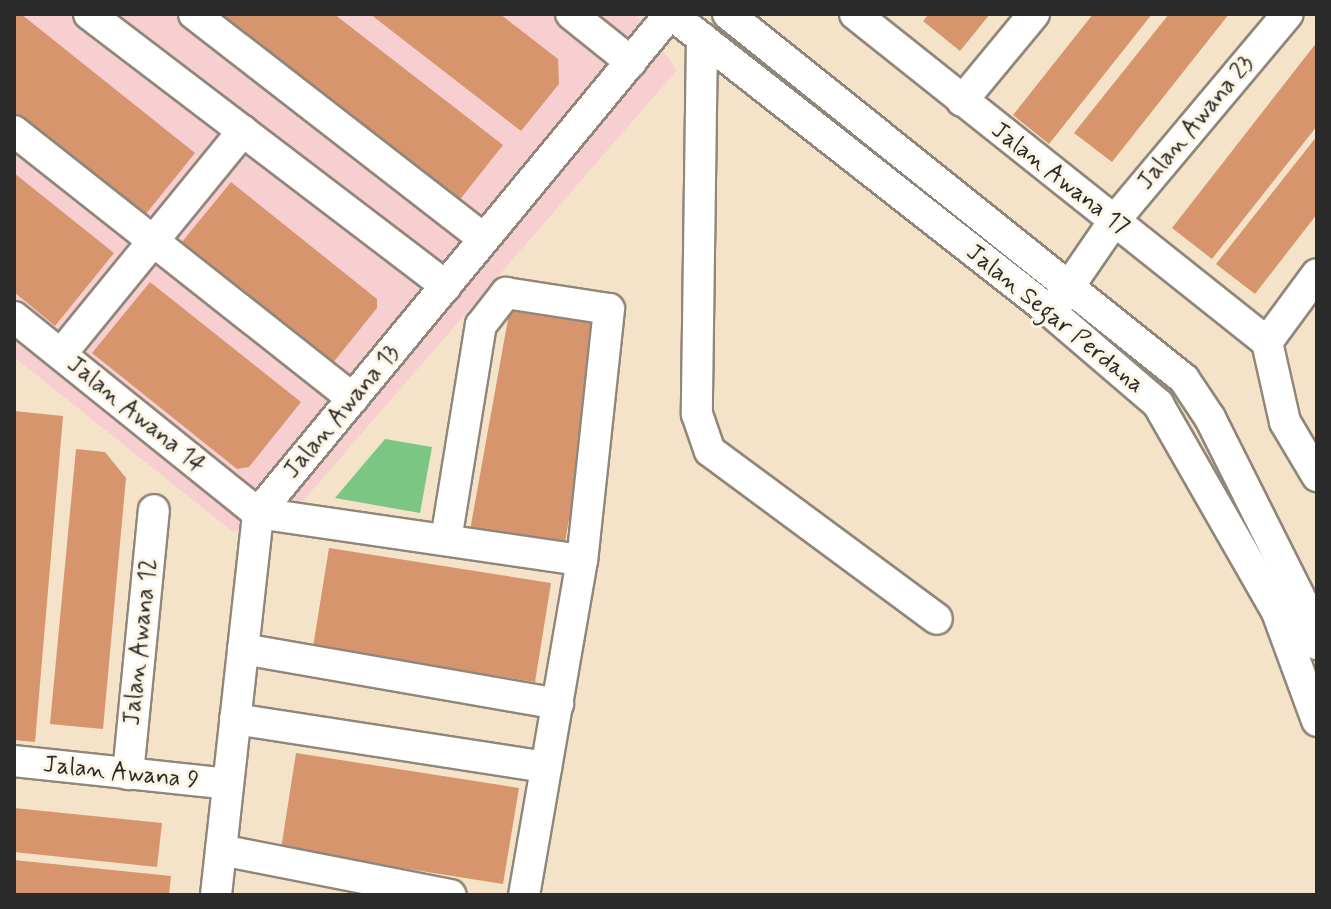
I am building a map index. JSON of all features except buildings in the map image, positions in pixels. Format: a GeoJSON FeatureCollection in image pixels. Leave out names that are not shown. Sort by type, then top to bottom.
{"type":"FeatureCollection","features":[{"type":"Feature","properties":{"kind":"street"},"geometry":{"type":"LineString","coordinates":[[89,14],[446,286]]}},
{"type":"Feature","properties":{"kind":"street"},"geometry":{"type":"LineString","coordinates":[[194,14],[484,239]]}},
{"type":"Feature","properties":{"kind":"street"},"geometry":{"type":"LineString","coordinates":[[571,14],[631,62]]}},
{"type":"Feature","properties":{"kind":"street","name":"Jalan Awana 13"},"geometry":{"type":"LineString","coordinates":[[258,513],[671,14]]}},
{"type":"Feature","properties":{"kind":"street","name":"Jalan Segar Perdana"},"geometry":{"type":"LineString","coordinates":[[671,14],[1060,300],[1184,379],[1210,418],[1299,594],[1317,644]]}},
{"type":"Feature","properties":{"kind":"street","name":"Jalan Segar Perdana"},"geometry":{"type":"LineString","coordinates":[[728,14],[1060,300],[1158,404],[1185,444],[1277,612],[1317,721]]}},
{"type":"Feature","properties":{"kind":"street","name":"Jalan Awana 17"},"geometry":{"type":"LineString","coordinates":[[855,14],[1267,342]]}},
{"type":"Feature","properties":{"kind":"street"},"geometry":{"type":"LineString","coordinates":[[962,101],[1034,14]]}},
{"type":"Feature","properties":{"kind":"street","name":"Jalan Awana 23"},"geometry":{"type":"LineString","coordinates":[[1060,300],[1114,221],[1288,14]]}},
{"type":"Feature","properties":{"kind":"street"},"geometry":{"type":"LineString","coordinates":[[702,38],[697,414],[710,451],[937,619]]}},
{"type":"Feature","properties":{"kind":"street"},"geometry":{"type":"LineString","coordinates":[[14,131],[353,399]]}},
{"type":"Feature","properties":{"kind":"street"},"geometry":{"type":"LineString","coordinates":[[61,354],[243,131]]}},
{"type":"Feature","properties":{"kind":"street"},"geometry":{"type":"LineString","coordinates":[[1317,274],[1267,342],[1285,422],[1317,476]]}},
{"type":"Feature","properties":{"kind":"street"},"geometry":{"type":"LineString","coordinates":[[446,540],[481,325],[506,293],[597,304],[609,309],[611,325],[582,560],[524,895]]}},
{"type":"Feature","properties":{"kind":"street","name":"Jalan Awana 14"},"geometry":{"type":"LineString","coordinates":[[14,317],[258,513]]}},
{"type":"Feature","properties":{"kind":"street","name":"Jalan Awana 12"},"geometry":{"type":"LineString","coordinates":[[128,774],[154,510]]}},
{"type":"Feature","properties":{"kind":"street"},"geometry":{"type":"LineString","coordinates":[[216,895],[258,513],[582,560]]}},
{"type":"Feature","properties":{"kind":"street"},"geometry":{"type":"LineString","coordinates":[[243,649],[558,704]]}},
{"type":"Feature","properties":{"kind":"street"},"geometry":{"type":"LineString","coordinates":[[235,719],[546,767]]}},
{"type":"Feature","properties":{"kind":"street","name":"Jalan Awana 9"},"geometry":{"type":"LineString","coordinates":[[14,761],[228,784]]}},
{"type":"Feature","properties":{"kind":"street"},"geometry":{"type":"LineString","coordinates":[[221,850],[451,895]]}},
{"type":"Feature","properties":{"kind":"shaded area"},"geometry":{"type":"Polygon","coordinates":[[[14,14],[635,14],[677,70],[296,509],[233,532],[14,357],[14,14]]]}},
{"type":"Feature","properties":{"kind":"green space"},"geometry":{"type":"Polygon","coordinates":[[[385,439],[432,447],[420,513],[335,498],[385,439]]]}}]}
